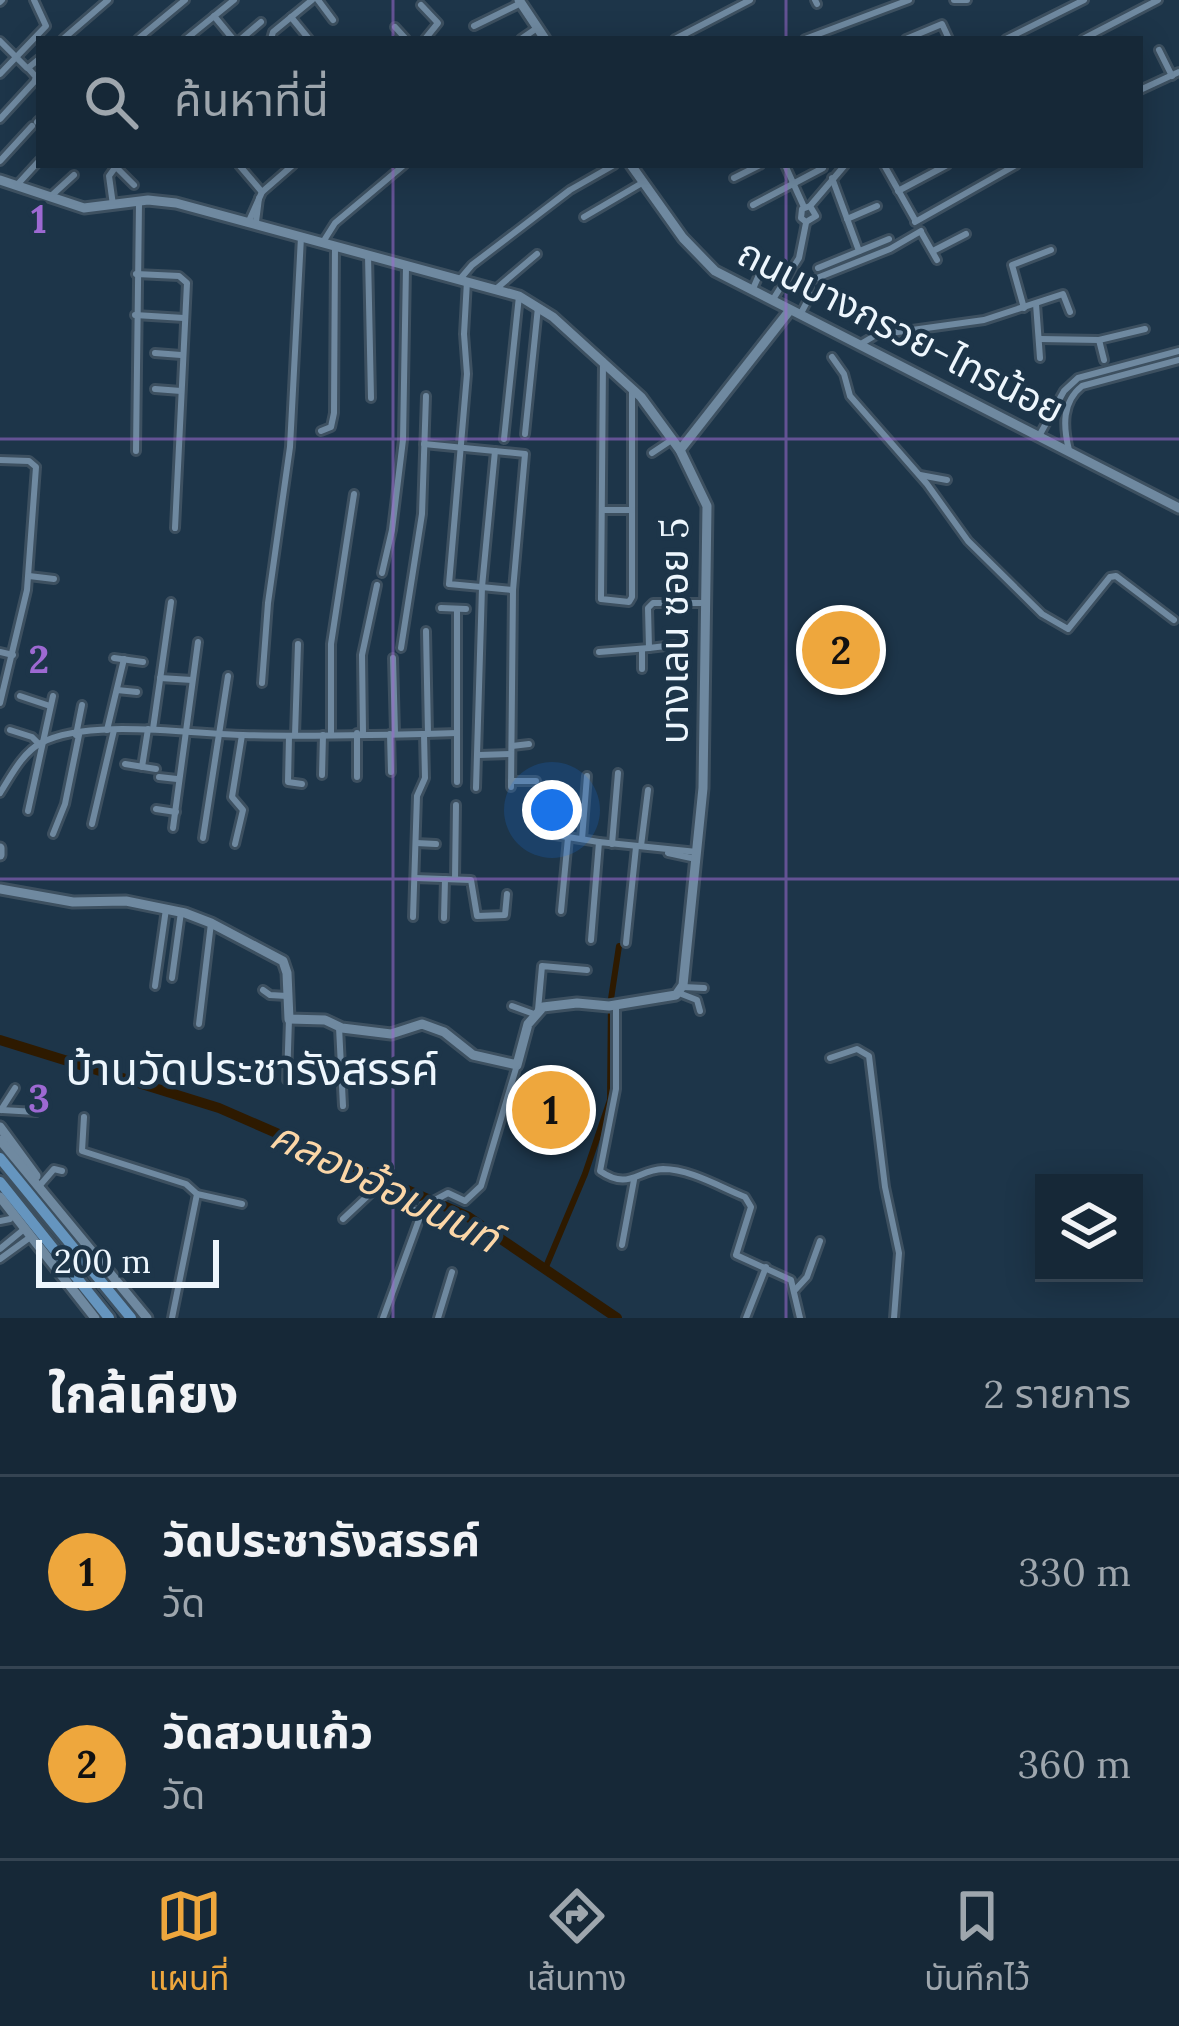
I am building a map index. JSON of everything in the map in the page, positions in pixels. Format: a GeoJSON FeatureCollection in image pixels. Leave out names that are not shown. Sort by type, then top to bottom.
{"type":"FeatureCollection","features":[{"type":"Feature","properties":{"kind":"main road"},"geometry":{"type":"LineString","coordinates":[[0,1158],[131,1318]]}},
{"type":"Feature","properties":{"kind":"main road"},"geometry":{"type":"LineString","coordinates":[[0,1182],[109,1318]]}},
{"type":"Feature","properties":{"kind":"street"},"geometry":{"type":"LineString","coordinates":[[0,74],[46,26],[34,0]]}},
{"type":"Feature","properties":{"kind":"street"},"geometry":{"type":"LineString","coordinates":[[66,36],[108,0]]}},
{"type":"Feature","properties":{"kind":"street"},"geometry":{"type":"LineString","coordinates":[[149,35],[185,0]]}},
{"type":"Feature","properties":{"kind":"street"},"geometry":{"type":"LineString","coordinates":[[190,36],[233,0]]}},
{"type":"Feature","properties":{"kind":"street"},"geometry":{"type":"LineString","coordinates":[[271,36],[315,0],[333,20]]}},
{"type":"Feature","properties":{"kind":"street"},"geometry":{"type":"LineString","coordinates":[[681,36],[750,0]]}},
{"type":"Feature","properties":{"kind":"street"},"geometry":{"type":"LineString","coordinates":[[813,36],[909,0]]}},
{"type":"Feature","properties":{"kind":"street"},"geometry":{"type":"LineString","coordinates":[[954,0],[967,0]]}},
{"type":"Feature","properties":{"kind":"street"},"geometry":{"type":"LineString","coordinates":[[1012,36],[1084,0]]}},
{"type":"Feature","properties":{"kind":"street"},"geometry":{"type":"LineString","coordinates":[[1089,36],[1158,0]]}},
{"type":"Feature","properties":{"kind":"street"},"geometry":{"type":"LineString","coordinates":[[474,26],[520,2],[543,36]]}},
{"type":"Feature","properties":{"kind":"street"},"geometry":{"type":"LineString","coordinates":[[422,4],[438,25],[428,36]]}},
{"type":"Feature","properties":{"kind":"street"},"geometry":{"type":"LineString","coordinates":[[214,16],[234,36]]}},
{"type":"Feature","properties":{"kind":"street"},"geometry":{"type":"LineString","coordinates":[[291,16],[307,36]]}},
{"type":"Feature","properties":{"kind":"street"},"geometry":{"type":"LineString","coordinates":[[241,36],[261,22]]}},
{"type":"Feature","properties":{"kind":"street"},"geometry":{"type":"LineString","coordinates":[[913,36],[942,24],[948,36]]}},
{"type":"Feature","properties":{"kind":"street"},"geometry":{"type":"LineString","coordinates":[[701,25],[707,36]]}},
{"type":"Feature","properties":{"kind":"street"},"geometry":{"type":"LineString","coordinates":[[395,27],[403,36]]}},
{"type":"Feature","properties":{"kind":"street"},"geometry":{"type":"LineString","coordinates":[[525,36],[537,28]]}},
{"type":"Feature","properties":{"kind":"street"},"geometry":{"type":"LineString","coordinates":[[0,40],[36,77],[0,119]]}},
{"type":"Feature","properties":{"kind":"street"},"geometry":{"type":"LineString","coordinates":[[1143,89],[1175,74],[1159,50]]}},
{"type":"Feature","properties":{"kind":"street"},"geometry":{"type":"LineString","coordinates":[[28,68],[36,61]]}},
{"type":"Feature","properties":{"kind":"street"},"geometry":{"type":"LineString","coordinates":[[0,161],[36,123]]}},
{"type":"Feature","properties":{"kind":"street"},"geometry":{"type":"LineString","coordinates":[[15,186],[36,164]]}},
{"type":"Feature","properties":{"kind":"street"},"geometry":{"type":"LineString","coordinates":[[113,205],[109,176],[115,168]]}},
{"type":"Feature","properties":{"kind":"street"},"geometry":{"type":"LineString","coordinates":[[119,168],[134,185]]}},
{"type":"Feature","properties":{"kind":"street"},"geometry":{"type":"LineString","coordinates":[[241,168],[261,195]]}},
{"type":"Feature","properties":{"kind":"street"},"geometry":{"type":"LineString","coordinates":[[253,222],[261,195],[287,168]]}},
{"type":"Feature","properties":{"kind":"street"},"geometry":{"type":"LineString","coordinates":[[321,431],[331,427],[334,412],[329,244],[334,223],[400,168]]}},
{"type":"Feature","properties":{"kind":"street"},"geometry":{"type":"LineString","coordinates":[[513,590],[449,584],[467,374],[464,280],[472,265],[570,190],[609,168]]}},
{"type":"Feature","properties":{"kind":"street","name":"ถนนบางกรวย-ไทรน้อย"},"geometry":{"type":"LineString","coordinates":[[633,168],[715,272],[1179,508]]}},
{"type":"Feature","properties":{"kind":"street"},"geometry":{"type":"LineString","coordinates":[[734,178],[754,168]]}},
{"type":"Feature","properties":{"kind":"street"},"geometry":{"type":"LineString","coordinates":[[772,301],[799,258],[806,222],[816,216],[786,168]]}},
{"type":"Feature","properties":{"kind":"street"},"geometry":{"type":"LineString","coordinates":[[753,205],[823,168]]}},
{"type":"Feature","properties":{"kind":"street"},"geometry":{"type":"LineString","coordinates":[[807,207],[841,168]]}},
{"type":"Feature","properties":{"kind":"street"},"geometry":{"type":"LineString","coordinates":[[886,168],[935,256],[966,234]]}},
{"type":"Feature","properties":{"kind":"street"},"geometry":{"type":"LineString","coordinates":[[927,168],[930,174]]}},
{"type":"Feature","properties":{"kind":"street"},"geometry":{"type":"LineString","coordinates":[[898,191],[941,168]]}},
{"type":"Feature","properties":{"kind":"street"},"geometry":{"type":"LineString","coordinates":[[915,222],[1011,168]]}},
{"type":"Feature","properties":{"kind":"street"},"geometry":{"type":"LineString","coordinates":[[47,199],[74,175]]}},
{"type":"Feature","properties":{"kind":"street"},"geometry":{"type":"LineString","coordinates":[[832,178],[859,251]]}},
{"type":"Feature","properties":{"kind":"street","name":"บางเลน ซอย 5"},"geometry":{"type":"LineString","coordinates":[[0,180],[84,208],[139,200],[176,202],[496,288],[538,307],[632,388],[676,444],[707,506],[704,774],[681,990]]}},
{"type":"Feature","properties":{"kind":"street"},"geometry":{"type":"LineString","coordinates":[[584,218],[643,182]]}},
{"type":"Feature","properties":{"kind":"street"},"geometry":{"type":"LineString","coordinates":[[136,451],[139,200]]}},
{"type":"Feature","properties":{"kind":"street"},"geometry":{"type":"LineString","coordinates":[[847,219],[877,206]]}},
{"type":"Feature","properties":{"kind":"street"},"geometry":{"type":"LineString","coordinates":[[652,453],[676,444],[809,298],[808,283],[921,231]]}},
{"type":"Feature","properties":{"kind":"street"},"geometry":{"type":"LineString","coordinates":[[262,683],[288,464],[301,237]]}},
{"type":"Feature","properties":{"kind":"street"},"geometry":{"type":"LineString","coordinates":[[818,268],[889,239]]}},
{"type":"Feature","properties":{"kind":"street"},"geometry":{"type":"LineString","coordinates":[[1024,308],[1012,265],[1051,250]]}},
{"type":"Feature","properties":{"kind":"street"},"geometry":{"type":"LineString","coordinates":[[496,288],[537,254]]}},
{"type":"Feature","properties":{"kind":"street"},"geometry":{"type":"LineString","coordinates":[[368,256],[371,398]]}},
{"type":"Feature","properties":{"kind":"street"},"geometry":{"type":"LineString","coordinates":[[382,573],[403,440],[406,266]]}},
{"type":"Feature","properties":{"kind":"street"},"geometry":{"type":"LineString","coordinates":[[752,291],[762,268]]}},
{"type":"Feature","properties":{"kind":"street"},"geometry":{"type":"LineString","coordinates":[[136,274],[183,277],[187,283],[175,528]]}},
{"type":"Feature","properties":{"kind":"street"},"geometry":{"type":"LineString","coordinates":[[859,345],[876,334],[984,320],[1064,294],[1070,312]]}},
{"type":"Feature","properties":{"kind":"street"},"geometry":{"type":"LineString","coordinates":[[504,439],[519,296]]}},
{"type":"Feature","properties":{"kind":"street"},"geometry":{"type":"LineString","coordinates":[[1036,304],[1040,358]]}},
{"type":"Feature","properties":{"kind":"street"},"geometry":{"type":"LineString","coordinates":[[525,434],[538,307]]}},
{"type":"Feature","properties":{"kind":"street"},"geometry":{"type":"LineString","coordinates":[[135,315],[184,318]]}},
{"type":"Feature","properties":{"kind":"street"},"geometry":{"type":"LineString","coordinates":[[1040,339],[1099,340],[1145,328]]}},
{"type":"Feature","properties":{"kind":"street"},"geometry":{"type":"LineString","coordinates":[[1099,340],[1104,359]]}},
{"type":"Feature","properties":{"kind":"street"},"geometry":{"type":"LineString","coordinates":[[1039,436],[1082,386],[1160,361],[1179,350]]}},
{"type":"Feature","properties":{"kind":"street"},"geometry":{"type":"LineString","coordinates":[[155,353],[183,356]]}},
{"type":"Feature","properties":{"kind":"street"},"geometry":{"type":"LineString","coordinates":[[832,357],[844,374],[850,396],[968,541],[1042,614],[1068,629],[1116,576],[1174,620]]}},
{"type":"Feature","properties":{"kind":"street"},"geometry":{"type":"LineString","coordinates":[[1070,452],[1061,408],[1070,383],[1105,370],[1179,360]]}},
{"type":"Feature","properties":{"kind":"street"},"geometry":{"type":"LineString","coordinates":[[603,361],[601,599],[605,602],[632,600],[632,388]]}},
{"type":"Feature","properties":{"kind":"street"},"geometry":{"type":"LineString","coordinates":[[1105,370],[1106,380]]}},
{"type":"Feature","properties":{"kind":"street"},"geometry":{"type":"LineString","coordinates":[[155,389],[182,391]]}},
{"type":"Feature","properties":{"kind":"street"},"geometry":{"type":"LineString","coordinates":[[401,648],[422,514],[426,395]]}},
{"type":"Feature","properties":{"kind":"street"},"geometry":{"type":"LineString","coordinates":[[424,444],[525,454],[513,590],[511,784],[536,781]]}},
{"type":"Feature","properties":{"kind":"street"},"geometry":{"type":"LineString","coordinates":[[476,788],[482,587],[495,452]]}},
{"type":"Feature","properties":{"kind":"street"},"geometry":{"type":"LineString","coordinates":[[0,460],[29,461],[36,467],[29,576],[0,703]]}},
{"type":"Feature","properties":{"kind":"street"},"geometry":{"type":"LineString","coordinates":[[917,474],[947,480]]}},
{"type":"Feature","properties":{"kind":"street"},"geometry":{"type":"LineString","coordinates":[[322,776],[331,644],[354,494]]}},
{"type":"Feature","properties":{"kind":"street"},"geometry":{"type":"LineString","coordinates":[[602,510],[632,510]]}},
{"type":"Feature","properties":{"kind":"street"},"geometry":{"type":"LineString","coordinates":[[29,576],[54,578]]}},
{"type":"Feature","properties":{"kind":"street"},"geometry":{"type":"LineString","coordinates":[[357,777],[362,655],[376,585]]}},
{"type":"Feature","properties":{"kind":"street"},"geometry":{"type":"LineString","coordinates":[[142,767],[171,602]]}},
{"type":"Feature","properties":{"kind":"street"},"geometry":{"type":"LineString","coordinates":[[642,669],[651,604],[705,604]]}},
{"type":"Feature","properties":{"kind":"street"},"geometry":{"type":"LineString","coordinates":[[441,608],[461,609],[457,782]]}},
{"type":"Feature","properties":{"kind":"street"},"geometry":{"type":"LineString","coordinates":[[413,916],[417,796],[424,778],[426,631]]}},
{"type":"Feature","properties":{"kind":"street"},"geometry":{"type":"LineString","coordinates":[[173,828],[198,642]]}},
{"type":"Feature","properties":{"kind":"street"},"geometry":{"type":"LineString","coordinates":[[298,644],[288,782],[302,784]]}},
{"type":"Feature","properties":{"kind":"street"},"geometry":{"type":"LineString","coordinates":[[598,652],[674,645]]}},
{"type":"Feature","properties":{"kind":"street"},"geometry":{"type":"LineString","coordinates":[[0,652],[13,655]]}},
{"type":"Feature","properties":{"kind":"street"},"geometry":{"type":"LineString","coordinates":[[114,658],[143,662]]}},
{"type":"Feature","properties":{"kind":"street"},"geometry":{"type":"LineString","coordinates":[[391,772],[393,658]]}},
{"type":"Feature","properties":{"kind":"street"},"geometry":{"type":"LineString","coordinates":[[92,824],[124,659]]}},
{"type":"Feature","properties":{"kind":"street"},"geometry":{"type":"LineString","coordinates":[[203,838],[229,676]]}},
{"type":"Feature","properties":{"kind":"street"},"geometry":{"type":"LineString","coordinates":[[160,677],[192,680]]}},
{"type":"Feature","properties":{"kind":"street"},"geometry":{"type":"LineString","coordinates":[[117,690],[137,692]]}},
{"type":"Feature","properties":{"kind":"street"},"geometry":{"type":"LineString","coordinates":[[20,696],[50,706]]}},
{"type":"Feature","properties":{"kind":"street"},"geometry":{"type":"LineString","coordinates":[[28,811],[53,696]]}},
{"type":"Feature","properties":{"kind":"street"},"geometry":{"type":"LineString","coordinates":[[53,834],[65,804],[82,704]]}},
{"type":"Feature","properties":{"kind":"street"},"geometry":{"type":"LineString","coordinates":[[10,730],[40,743]]}},
{"type":"Feature","properties":{"kind":"street"},"geometry":{"type":"LineString","coordinates":[[0,793],[40,743],[111,730],[242,735],[457,733]]}},
{"type":"Feature","properties":{"kind":"street"},"geometry":{"type":"LineString","coordinates":[[236,844],[242,810],[232,797],[242,735]]}},
{"type":"Feature","properties":{"kind":"street"},"geometry":{"type":"LineString","coordinates":[[477,755],[529,744]]}},
{"type":"Feature","properties":{"kind":"street"},"geometry":{"type":"LineString","coordinates":[[125,764],[177,779]]}},
{"type":"Feature","properties":{"kind":"street"},"geometry":{"type":"LineString","coordinates":[[612,844],[618,773]]}},
{"type":"Feature","properties":{"kind":"street"},"geometry":{"type":"LineString","coordinates":[[582,839],[586,776]]}},
{"type":"Feature","properties":{"kind":"street"},"geometry":{"type":"LineString","coordinates":[[626,943],[648,790]]}},
{"type":"Feature","properties":{"kind":"street"},"geometry":{"type":"LineString","coordinates":[[455,879],[456,805]]}},
{"type":"Feature","properties":{"kind":"street"},"geometry":{"type":"LineString","coordinates":[[156,809],[176,812]]}},
{"type":"Feature","properties":{"kind":"street"},"geometry":{"type":"LineString","coordinates":[[550,835],[696,855]]}},
{"type":"Feature","properties":{"kind":"street"},"geometry":{"type":"LineString","coordinates":[[561,911],[568,838]]}},
{"type":"Feature","properties":{"kind":"street"},"geometry":{"type":"LineString","coordinates":[[591,940],[599,842]]}},
{"type":"Feature","properties":{"kind":"street"},"geometry":{"type":"LineString","coordinates":[[416,843],[436,844]]}},
{"type":"Feature","properties":{"kind":"street"},"geometry":{"type":"LineString","coordinates":[[416,878],[473,883],[477,916],[505,915],[507,894]]}},
{"type":"Feature","properties":{"kind":"street"},"geometry":{"type":"LineString","coordinates":[[444,918],[445,879]]}},
{"type":"Feature","properties":{"kind":"street"},"geometry":{"type":"LineString","coordinates":[[0,890],[73,902],[126,901],[181,912],[279,957],[287,973],[287,1079]]}},
{"type":"Feature","properties":{"kind":"street"},"geometry":{"type":"LineString","coordinates":[[155,986],[166,909]]}},
{"type":"Feature","properties":{"kind":"street"},"geometry":{"type":"LineString","coordinates":[[172,978],[181,912]]}},
{"type":"Feature","properties":{"kind":"street"},"geometry":{"type":"LineString","coordinates":[[199,1024],[212,923]]}},
{"type":"Feature","properties":{"kind":"street"},"geometry":{"type":"LineString","coordinates":[[383,1318],[422,1210],[448,1193],[465,1201],[481,1186],[536,1012],[542,966],[587,970]]}},
{"type":"Feature","properties":{"kind":"street"},"geometry":{"type":"LineString","coordinates":[[512,1006],[536,1012],[551,1004],[613,1005],[704,988]]}},
{"type":"Feature","properties":{"kind":"street"},"geometry":{"type":"LineString","coordinates":[[263,989],[274,997],[287,996]]}},
{"type":"Feature","properties":{"kind":"street"},"geometry":{"type":"LineString","coordinates":[[681,990],[697,1000],[700,1011]]}},
{"type":"Feature","properties":{"kind":"street"},"geometry":{"type":"LineString","coordinates":[[613,1005],[616,1089],[600,1168],[605,1175],[634,1180],[665,1169],[745,1197],[751,1207],[736,1255],[785,1276],[795,1290],[800,1318]]}},
{"type":"Feature","properties":{"kind":"street"},"geometry":{"type":"LineString","coordinates":[[289,1019],[319,1018],[339,1028],[397,1034],[422,1024],[444,1032],[473,1055],[518,1065]]}},
{"type":"Feature","properties":{"kind":"street"},"geometry":{"type":"LineString","coordinates":[[339,1028],[343,1106]]}},
{"type":"Feature","properties":{"kind":"street"},"geometry":{"type":"LineString","coordinates":[[830,1058],[857,1048],[869,1056],[885,1186],[899,1253],[893,1318]]}},
{"type":"Feature","properties":{"kind":"street"},"geometry":{"type":"LineString","coordinates":[[15,1088],[1,1111],[36,1112]]}},
{"type":"Feature","properties":{"kind":"street"},"geometry":{"type":"LineString","coordinates":[[84,1117],[82,1150],[186,1184],[196,1194],[242,1204]]}},
{"type":"Feature","properties":{"kind":"street"},"geometry":{"type":"LineString","coordinates":[[0,1127],[53,1207]]}},
{"type":"Feature","properties":{"kind":"street"},"geometry":{"type":"LineString","coordinates":[[0,1140],[147,1318]]}},
{"type":"Feature","properties":{"kind":"street"},"geometry":{"type":"LineString","coordinates":[[41,1184],[53,1169],[62,1171]]}},
{"type":"Feature","properties":{"kind":"street"},"geometry":{"type":"LineString","coordinates":[[622,1245],[634,1180]]}},
{"type":"Feature","properties":{"kind":"street"},"geometry":{"type":"LineString","coordinates":[[344,1219],[375,1190],[422,1210]]}},
{"type":"Feature","properties":{"kind":"street"},"geometry":{"type":"LineString","coordinates":[[172,1318],[196,1194]]}},
{"type":"Feature","properties":{"kind":"street"},"geometry":{"type":"LineString","coordinates":[[0,1197],[95,1318]]}},
{"type":"Feature","properties":{"kind":"street"},"geometry":{"type":"LineString","coordinates":[[0,1207],[5,1220],[25,1232]]}},
{"type":"Feature","properties":{"kind":"street"},"geometry":{"type":"LineString","coordinates":[[0,1249],[25,1232]]}},
{"type":"Feature","properties":{"kind":"street"},"geometry":{"type":"LineString","coordinates":[[0,1259],[25,1232]]}},
{"type":"Feature","properties":{"kind":"street"},"geometry":{"type":"LineString","coordinates":[[795,1290],[807,1277],[820,1241]]}},
{"type":"Feature","properties":{"kind":"street"},"geometry":{"type":"LineString","coordinates":[[746,1318],[766,1268]]}},
{"type":"Feature","properties":{"kind":"street"},"geometry":{"type":"LineString","coordinates":[[438,1318],[452,1272]]}},
{"type":"Feature","properties":{"kind":"waterway"},"geometry":{"type":"LineString","coordinates":[[545,1269],[610,1100],[611,999],[619,946]]}},
{"type":"Feature","properties":{"kind":"waterway","name":"คลองอ้อมนนท์"},"geometry":{"type":"LineString","coordinates":[[0,1040],[219,1108],[467,1216],[617,1318]]}},
{"type":"Feature","properties":{"kind":"place","name":"วัดสวนแก้ว"},"geometry":{"type":"Point","coordinates":[841,650]}},
{"type":"Feature","properties":{"kind":"place","name":"วัดประชารังสรรค์"},"geometry":{"type":"Point","coordinates":[551,1110]}},
{"type":"Feature","properties":{"kind":"district","name":"บ้านวัดประชารังสรรค์"},"geometry":{"type":"Point","coordinates":[252,1068]}}]}
